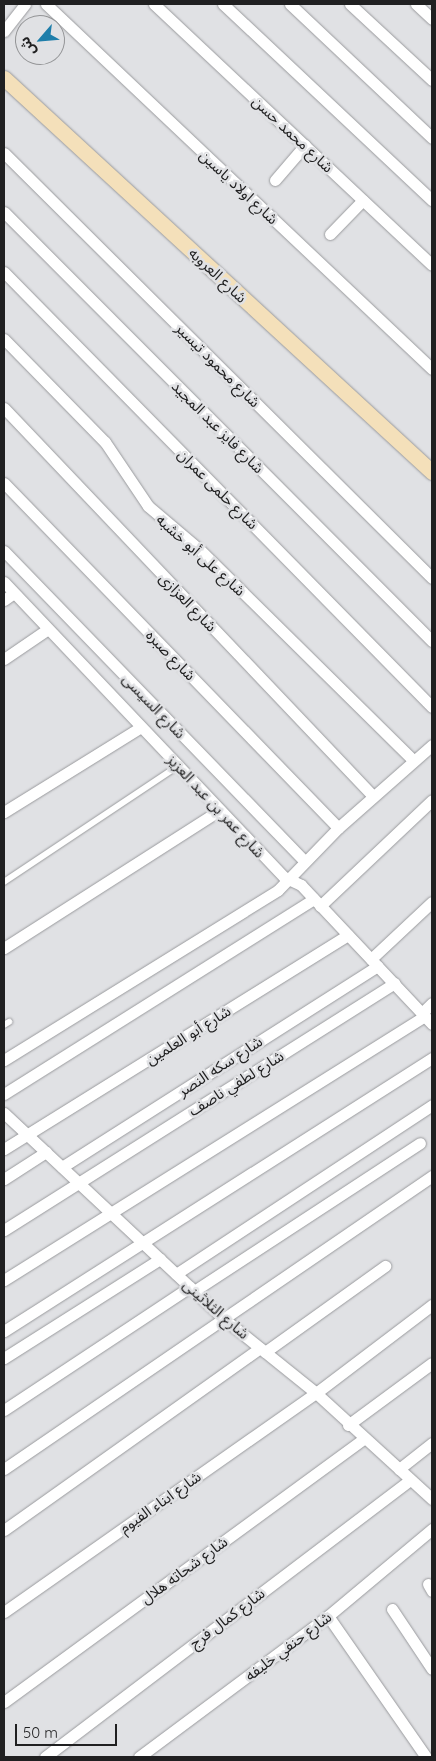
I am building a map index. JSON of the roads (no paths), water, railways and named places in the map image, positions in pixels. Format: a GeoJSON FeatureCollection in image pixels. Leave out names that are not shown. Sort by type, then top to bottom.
{"type":"FeatureCollection","features":[{"type":"Feature","properties":{"kind":"street","name":"شارع اولاد ياسين"},"geometry":{"type":"LineString","coordinates":[[46,4],[432,369]]}},
{"type":"Feature","properties":{"kind":"street","name":"شارع محمد حسن"},"geometry":{"type":"LineString","coordinates":[[154,4],[432,265]]}},
{"type":"Feature","properties":{"kind":"street"},"geometry":{"type":"LineString","coordinates":[[223,4],[432,200]]}},
{"type":"Feature","properties":{"kind":"street"},"geometry":{"type":"LineString","coordinates":[[290,4],[432,138]]}},
{"type":"Feature","properties":{"kind":"street"},"geometry":{"type":"LineString","coordinates":[[350,4],[432,80]]}},
{"type":"Feature","properties":{"kind":"street"},"geometry":{"type":"LineString","coordinates":[[416,4],[432,19]]}},
{"type":"Feature","properties":{"kind":"street"},"geometry":{"type":"LineString","coordinates":[[4,31],[22,5]]}},
{"type":"Feature","properties":{"kind":"street","name":"شارع العروبه"},"geometry":{"type":"LineString","coordinates":[[4,78],[432,472]]}},
{"type":"Feature","properties":{"kind":"street"},"geometry":{"type":"LineString","coordinates":[[275,180],[305,146]]}},
{"type":"Feature","properties":{"kind":"street","name":"شارع محمود تيسير"},"geometry":{"type":"LineString","coordinates":[[4,153],[432,578]]}},
{"type":"Feature","properties":{"kind":"street"},"geometry":{"type":"LineString","coordinates":[[330,234],[363,200]]}},
{"type":"Feature","properties":{"kind":"street","name":"شارع فايز عبد المجيد"},"geometry":{"type":"LineString","coordinates":[[4,212],[432,642]]}},
{"type":"Feature","properties":{"kind":"street","name":"شارع حلمى عمران"},"geometry":{"type":"LineString","coordinates":[[4,272],[432,707]]}},
{"type":"Feature","properties":{"kind":"street","name":"شارع على أبو خشبه"},"geometry":{"type":"LineString","coordinates":[[4,339],[104,442],[148,506],[200,550],[413,760]]}},
{"type":"Feature","properties":{"kind":"street","name":"شارع العزازى"},"geometry":{"type":"LineString","coordinates":[[4,408],[372,795]]}},
{"type":"Feature","properties":{"kind":"street","name":"شارع صبره"},"geometry":{"type":"LineString","coordinates":[[4,483],[338,828]]}},
{"type":"Feature","properties":{"kind":"street","name":"شارع السيسى"},"geometry":{"type":"LineString","coordinates":[[4,551],[304,861]]}},
{"type":"Feature","properties":{"kind":"street","name":"شارع عمر بن عبد العزيز"},"geometry":{"type":"LineString","coordinates":[[4,582],[286,880],[300,885],[427,1018]]}},
{"type":"Feature","properties":{"kind":"street"},"geometry":{"type":"LineString","coordinates":[[4,600],[14,593]]}},
{"type":"Feature","properties":{"kind":"street"},"geometry":{"type":"LineString","coordinates":[[4,659],[48,630]]}},
{"type":"Feature","properties":{"kind":"street"},"geometry":{"type":"LineString","coordinates":[[4,812],[141,727]]}},
{"type":"Feature","properties":{"kind":"street"},"geometry":{"type":"LineString","coordinates":[[4,1060],[272,895],[372,795],[432,745]]}},
{"type":"Feature","properties":{"kind":"street"},"geometry":{"type":"LineString","coordinates":[[4,1094],[317,903],[432,800]]}},
{"type":"Feature","properties":{"kind":"street"},"geometry":{"type":"LineString","coordinates":[[4,948],[220,810]]}},
{"type":"Feature","properties":{"kind":"street","name":"شارع سكه النصر"},"geometry":{"type":"LineString","coordinates":[[62,1167],[374,962],[432,902]]}},
{"type":"Feature","properties":{"kind":"street","name":"شارع أبو العلمين"},"geometry":{"type":"LineString","coordinates":[[4,1149],[348,935]]}},
{"type":"Feature","properties":{"kind":"street","name":"شارع لطفي ناصف"},"geometry":{"type":"LineString","coordinates":[[4,1230],[394,983]]}},
{"type":"Feature","properties":{"kind":"street"},"geometry":{"type":"LineString","coordinates":[[4,1280],[427,1018],[432,1004]]}},
{"type":"Feature","properties":{"kind":"street"},"geometry":{"type":"LineString","coordinates":[[4,1331],[432,1058]]}},
{"type":"Feature","properties":{"kind":"street"},"geometry":{"type":"LineString","coordinates":[[176,1274],[432,1105]]}},
{"type":"Feature","properties":{"kind":"street","name":"شارع الثلاثينى"},"geometry":{"type":"LineString","coordinates":[[4,1113],[224,1319],[316,1392],[348,1425],[432,1499]]}},
{"type":"Feature","properties":{"kind":"street"},"geometry":{"type":"LineString","coordinates":[[4,1410],[420,1143]]}},
{"type":"Feature","properties":{"kind":"street"},"geometry":{"type":"LineString","coordinates":[[4,1178],[46,1152]]}},
{"type":"Feature","properties":{"kind":"street"},"geometry":{"type":"LineString","coordinates":[[4,1469],[432,1176]]}},
{"type":"Feature","properties":{"kind":"street"},"geometry":{"type":"LineString","coordinates":[[4,1358],[160,1259]]}},
{"type":"Feature","properties":{"kind":"street"},"geometry":{"type":"LineString","coordinates":[[4,1530],[386,1266]]}},
{"type":"Feature","properties":{"kind":"street","name":"شارع ابناء الفيوم"},"geometry":{"type":"LineString","coordinates":[[4,1612],[316,1392],[432,1305]]}},
{"type":"Feature","properties":{"kind":"street"},"geometry":{"type":"LineString","coordinates":[[348,1425],[432,1363]]}},
{"type":"Feature","properties":{"kind":"street","name":"شارع شحاته هلال"},"geometry":{"type":"LineString","coordinates":[[4,1702],[364,1439]]}},
{"type":"Feature","properties":{"kind":"street"},"geometry":{"type":"LineString","coordinates":[[399,1470],[432,1443]]}},
{"type":"Feature","properties":{"kind":"street","name":"شارع كمال فرج"},"geometry":{"type":"LineString","coordinates":[[45,1757],[410,1480]]}},
{"type":"Feature","properties":{"kind":"street","name":"شارع حنفي خليفه"},"geometry":{"type":"LineString","coordinates":[[139,1757],[328,1616],[432,1529]]}},
{"type":"Feature","properties":{"kind":"street"},"geometry":{"type":"LineString","coordinates":[[392,1609],[432,1668]]}},
{"type":"Feature","properties":{"kind":"street"},"geometry":{"type":"LineString","coordinates":[[328,1616],[426,1757]]}},
{"type":"Feature","properties":{"kind":"lane"},"geometry":{"type":"LineString","coordinates":[[4,882],[178,766]]}}]}
